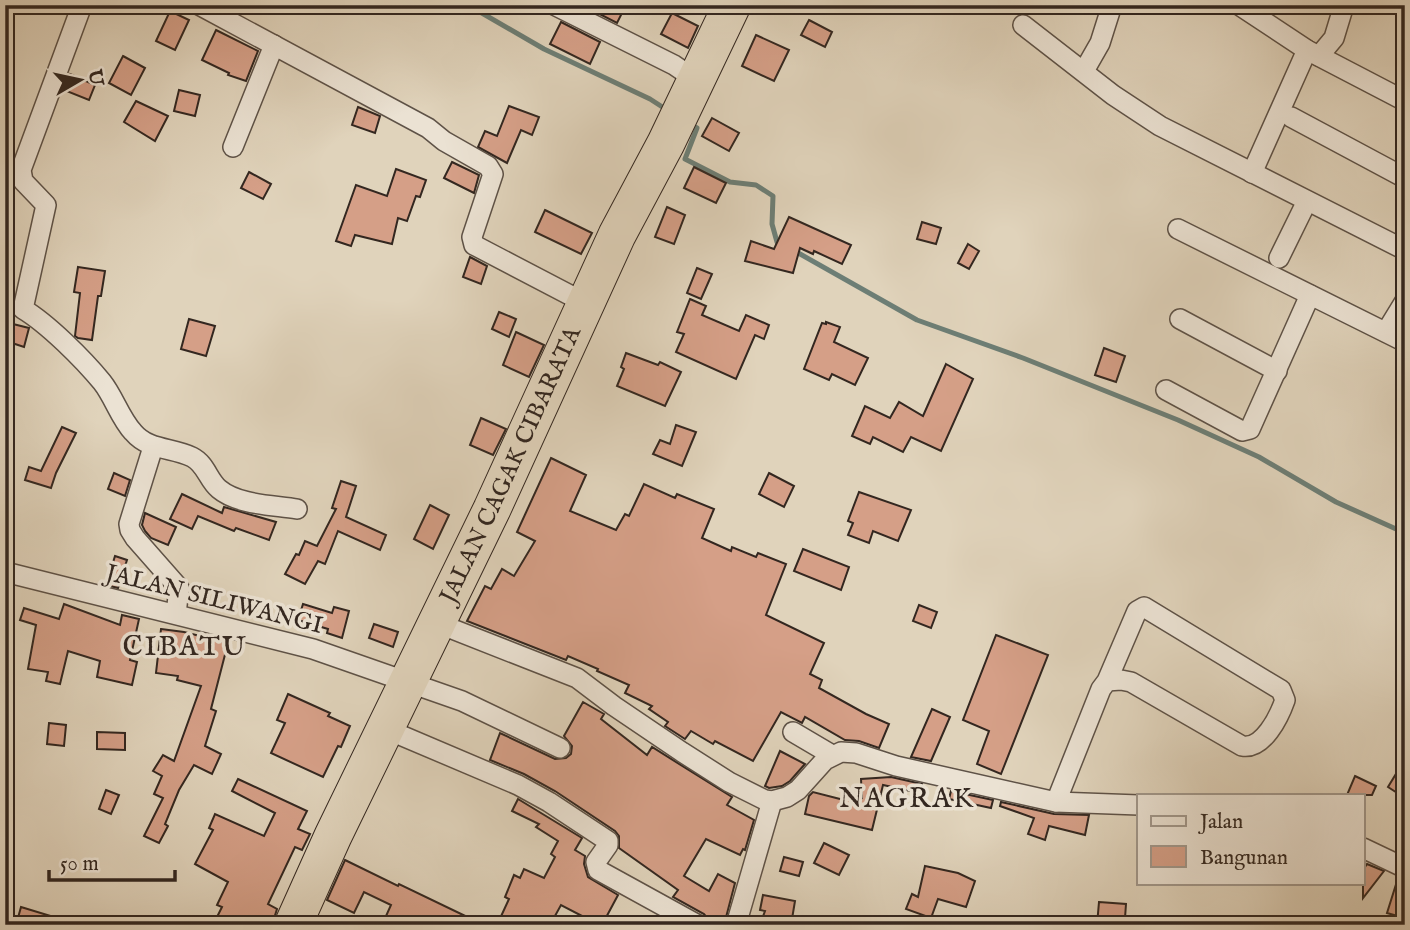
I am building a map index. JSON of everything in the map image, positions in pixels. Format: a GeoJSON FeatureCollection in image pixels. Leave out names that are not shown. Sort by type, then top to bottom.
{"type":"FeatureCollection","features":[{"type":"Feature","properties":{"kind":"highway","name":"JALAN CAGAK CIBARATA"},"geometry":{"type":"LineString","coordinates":[[293,925],[617,236],[732,5]]}},
{"type":"Feature","properties":{"kind":"street"},"geometry":{"type":"LineString","coordinates":[[82,5],[21,170],[23,181],[46,205],[14,308],[39,318],[102,382],[136,435],[153,447],[189,455],[198,461],[213,483],[226,494],[297,509]]}},
{"type":"Feature","properties":{"kind":"street"},"geometry":{"type":"LineString","coordinates":[[199,5],[428,128],[444,141],[491,168],[493,174],[472,237],[474,245],[587,304]]}},
{"type":"Feature","properties":{"kind":"street"},"geometry":{"type":"LineString","coordinates":[[554,5],[674,65],[696,80]]}},
{"type":"Feature","properties":{"kind":"street"},"geometry":{"type":"LineString","coordinates":[[1084,71],[1100,43],[1112,5]]}},
{"type":"Feature","properties":{"kind":"street"},"geometry":{"type":"LineString","coordinates":[[1239,5],[1313,53],[1405,101]]}},
{"type":"Feature","properties":{"kind":"street"},"geometry":{"type":"LineString","coordinates":[[1252,173],[1313,53],[1334,38],[1344,5]]}},
{"type":"Feature","properties":{"kind":"street"},"geometry":{"type":"LineString","coordinates":[[1023,25],[1112,95],[1160,126],[1405,250]]}},
{"type":"Feature","properties":{"kind":"street"},"geometry":{"type":"LineString","coordinates":[[233,147],[274,45]]}},
{"type":"Feature","properties":{"kind":"street"},"geometry":{"type":"LineString","coordinates":[[1292,117],[1405,178]]}},
{"type":"Feature","properties":{"kind":"street"},"geometry":{"type":"LineString","coordinates":[[1279,258],[1307,201]]}},
{"type":"Feature","properties":{"kind":"street"},"geometry":{"type":"LineString","coordinates":[[1178,229],[1405,342]]}},
{"type":"Feature","properties":{"kind":"street"},"geometry":{"type":"LineString","coordinates":[[1166,390],[1242,431],[1247,430],[1254,424],[1310,295]]}},
{"type":"Feature","properties":{"kind":"street"},"geometry":{"type":"LineString","coordinates":[[1386,332],[1405,301]]}},
{"type":"Feature","properties":{"kind":"street"},"geometry":{"type":"LineString","coordinates":[[1180,318],[1277,370]]}},
{"type":"Feature","properties":{"kind":"street"},"geometry":{"type":"LineString","coordinates":[[153,447],[129,524],[135,538],[179,588],[176,614]]}},
{"type":"Feature","properties":{"kind":"street","name":"JALAN SILIWANGI"},"geometry":{"type":"LineString","coordinates":[[5,572],[313,649],[462,701],[560,748]]}},
{"type":"Feature","properties":{"kind":"street"},"geometry":{"type":"LineString","coordinates":[[1056,802],[1101,688],[1107,681],[1138,611],[1144,607],[1281,690],[1285,700],[1259,743],[1248,747],[1131,682],[1107,681]]}},
{"type":"Feature","properties":{"kind":"street"},"geometry":{"type":"LineString","coordinates":[[437,623],[577,678],[706,767],[758,798],[772,801],[787,797],[798,790],[832,755],[841,752],[856,753],[896,766],[1056,802],[1137,806]]}},
{"type":"Feature","properties":{"kind":"street"},"geometry":{"type":"LineString","coordinates":[[386,729],[518,785],[558,808],[608,841],[596,862],[598,870],[698,925]]}},
{"type":"Feature","properties":{"kind":"street"},"geometry":{"type":"LineString","coordinates":[[793,732],[832,755]]}},
{"type":"Feature","properties":{"kind":"street"},"geometry":{"type":"LineString","coordinates":[[736,925],[772,801]]}},
{"type":"Feature","properties":{"kind":"street"},"geometry":{"type":"LineString","coordinates":[[1364,848],[1405,868]]}},
{"type":"Feature","properties":{"kind":"building"},"geometry":{"type":"Polygon","coordinates":[[[582,5],[626,5],[617,23],[582,5]]]}},
{"type":"Feature","properties":{"kind":"building"},"geometry":{"type":"Polygon","coordinates":[[[170,11],[189,20],[175,50],[156,41],[170,11]]]}},
{"type":"Feature","properties":{"kind":"building"},"geometry":{"type":"Polygon","coordinates":[[[672,13],[698,26],[688,48],[661,34],[672,13]]]}},
{"type":"Feature","properties":{"kind":"building"},"geometry":{"type":"Polygon","coordinates":[[[809,20],[832,32],[825,47],[801,35],[809,20]]]}},
{"type":"Feature","properties":{"kind":"building"},"geometry":{"type":"Polygon","coordinates":[[[561,22],[600,42],[590,64],[550,44],[561,22]]]}},
{"type":"Feature","properties":{"kind":"building"},"geometry":{"type":"Polygon","coordinates":[[[216,30],[258,51],[246,81],[228,75],[229,73],[202,60],[216,30]]]}},
{"type":"Feature","properties":{"kind":"building"},"geometry":{"type":"Polygon","coordinates":[[[756,35],[789,50],[774,81],[742,66],[756,35]]]}},
{"type":"Feature","properties":{"kind":"building"},"geometry":{"type":"Polygon","coordinates":[[[123,56],[145,68],[131,95],[109,83],[123,56]]]}},
{"type":"Feature","properties":{"kind":"building"},"geometry":{"type":"Polygon","coordinates":[[[70,74],[95,85],[89,100],[64,90],[70,74]]]}},
{"type":"Feature","properties":{"kind":"building"},"geometry":{"type":"Polygon","coordinates":[[[179,90],[200,95],[195,116],[174,111],[179,90]]]}},
{"type":"Feature","properties":{"kind":"building"},"geometry":{"type":"Polygon","coordinates":[[[136,101],[168,116],[155,141],[124,122],[136,101]]]}},
{"type":"Feature","properties":{"kind":"building"},"geometry":{"type":"Polygon","coordinates":[[[509,106],[539,117],[532,135],[521,130],[507,163],[478,147],[485,131],[497,136],[509,106]]]}},
{"type":"Feature","properties":{"kind":"building"},"geometry":{"type":"Polygon","coordinates":[[[358,107],[380,116],[375,133],[352,125],[358,107]]]}},
{"type":"Feature","properties":{"kind":"building"},"geometry":{"type":"Polygon","coordinates":[[[712,118],[739,133],[729,151],[702,136],[712,118]]]}},
{"type":"Feature","properties":{"kind":"building"},"geometry":{"type":"Polygon","coordinates":[[[452,162],[479,175],[474,193],[444,178],[452,162]]]}},
{"type":"Feature","properties":{"kind":"building"},"geometry":{"type":"Polygon","coordinates":[[[694,167],[726,183],[716,203],[684,188],[694,167]]]}},
{"type":"Feature","properties":{"kind":"building"},"geometry":{"type":"Polygon","coordinates":[[[396,169],[426,180],[420,197],[416,196],[407,221],[398,218],[392,244],[355,235],[351,246],[336,241],[356,185],[387,196],[396,169]]]}},
{"type":"Feature","properties":{"kind":"building"},"geometry":{"type":"Polygon","coordinates":[[[249,172],[271,184],[263,199],[241,188],[249,172]]]}},
{"type":"Feature","properties":{"kind":"building"},"geometry":{"type":"Polygon","coordinates":[[[667,207],[685,215],[674,244],[655,237],[667,207]]]}},
{"type":"Feature","properties":{"kind":"building"},"geometry":{"type":"Polygon","coordinates":[[[545,210],[592,233],[581,254],[535,232],[545,210]]]}},
{"type":"Feature","properties":{"kind":"building"},"geometry":{"type":"Polygon","coordinates":[[[789,217],[851,245],[842,264],[814,251],[813,254],[800,248],[793,273],[745,261],[751,241],[774,249],[789,217]]]}},
{"type":"Feature","properties":{"kind":"building"},"geometry":{"type":"Polygon","coordinates":[[[922,222],[941,228],[936,244],[917,239],[922,222]]]}},
{"type":"Feature","properties":{"kind":"building"},"geometry":{"type":"Polygon","coordinates":[[[968,244],[979,251],[969,269],[958,263],[968,244]]]}},
{"type":"Feature","properties":{"kind":"building"},"geometry":{"type":"Polygon","coordinates":[[[470,257],[487,266],[481,284],[463,277],[470,257]]]}},
{"type":"Feature","properties":{"kind":"building"},"geometry":{"type":"Polygon","coordinates":[[[78,267],[105,271],[101,296],[98,296],[92,340],[75,336],[80,293],[74,292],[78,267]]]}},
{"type":"Feature","properties":{"kind":"building"},"geometry":{"type":"Polygon","coordinates":[[[697,268],[712,274],[701,299],[687,293],[697,268]]]}},
{"type":"Feature","properties":{"kind":"building"},"geometry":{"type":"Polygon","coordinates":[[[690,299],[706,306],[702,315],[739,331],[746,315],[769,325],[764,339],[755,335],[736,379],[676,352],[684,334],[677,332],[690,299]]]}},
{"type":"Feature","properties":{"kind":"building"},"geometry":{"type":"Polygon","coordinates":[[[499,312],[516,319],[509,337],[492,329],[499,312]]]}},
{"type":"Feature","properties":{"kind":"building"},"geometry":{"type":"Polygon","coordinates":[[[189,319],[215,326],[206,356],[181,349],[189,319]]]}},
{"type":"Feature","properties":{"kind":"building"},"geometry":{"type":"Polygon","coordinates":[[[822,323],[840,327],[834,342],[868,358],[855,385],[832,374],[829,380],[804,369],[822,323]]]}},
{"type":"Feature","properties":{"kind":"building"},"geometry":{"type":"Polygon","coordinates":[[[13,324],[29,328],[24,347],[9,342],[13,324]]]}},
{"type":"Feature","properties":{"kind":"building"},"geometry":{"type":"Polygon","coordinates":[[[516,332],[544,345],[529,377],[503,365],[516,332]]]}},
{"type":"Feature","properties":{"kind":"building"},"geometry":{"type":"Polygon","coordinates":[[[1104,348],[1125,356],[1116,382],[1095,375],[1104,348]]]}},
{"type":"Feature","properties":{"kind":"building"},"geometry":{"type":"Polygon","coordinates":[[[626,353],[658,365],[660,362],[681,372],[665,406],[617,386],[624,369],[621,367],[626,353]]]}},
{"type":"Feature","properties":{"kind":"building"},"geometry":{"type":"Polygon","coordinates":[[[946,364],[973,379],[941,451],[911,437],[903,452],[873,437],[870,444],[852,436],[865,406],[890,418],[899,402],[923,416],[946,364]]]}},
{"type":"Feature","properties":{"kind":"building"},"geometry":{"type":"Polygon","coordinates":[[[481,418],[506,429],[493,455],[470,445],[481,418]]]}},
{"type":"Feature","properties":{"kind":"building"},"geometry":{"type":"Polygon","coordinates":[[[676,425],[696,432],[682,466],[653,454],[660,440],[670,444],[676,425]]]}},
{"type":"Feature","properties":{"kind":"building"},"geometry":{"type":"Polygon","coordinates":[[[62,427],[76,433],[51,488],[25,480],[29,467],[41,471],[62,427]]]}},
{"type":"Feature","properties":{"kind":"building"},"geometry":{"type":"Polygon","coordinates":[[[551,458],[586,475],[570,511],[616,530],[625,514],[629,516],[644,484],[675,498],[677,494],[714,509],[702,538],[731,551],[732,547],[756,557],[758,553],[786,564],[766,615],[824,643],[810,674],[822,680],[819,688],[889,724],[879,748],[859,741],[845,740],[805,717],[802,723],[781,712],[753,761],[715,741],[713,744],[691,731],[685,739],[665,726],[668,722],[649,709],[652,706],[625,693],[629,685],[597,671],[598,669],[568,656],[566,660],[467,621],[485,586],[491,589],[502,569],[514,576],[535,541],[517,532],[551,458]]]}},
{"type":"Feature","properties":{"kind":"building"},"geometry":{"type":"Polygon","coordinates":[[[114,473],[130,480],[125,496],[108,489],[114,473]]]}},
{"type":"Feature","properties":{"kind":"building"},"geometry":{"type":"Polygon","coordinates":[[[769,473],[794,486],[784,507],[759,494],[769,473]]]}},
{"type":"Feature","properties":{"kind":"building"},"geometry":{"type":"Polygon","coordinates":[[[341,481],[356,486],[346,517],[386,535],[380,550],[338,531],[325,564],[318,561],[305,584],[285,574],[296,554],[299,555],[305,541],[317,546],[336,509],[332,508],[341,481]]]}},
{"type":"Feature","properties":{"kind":"building"},"geometry":{"type":"Polygon","coordinates":[[[859,492],[911,510],[898,541],[873,531],[869,543],[848,535],[853,523],[848,521],[859,492]]]}},
{"type":"Feature","properties":{"kind":"building"},"geometry":{"type":"Polygon","coordinates":[[[182,494],[222,513],[224,507],[276,522],[269,540],[236,528],[234,531],[198,516],[192,529],[170,519],[182,494]]]}},
{"type":"Feature","properties":{"kind":"building"},"geometry":{"type":"Polygon","coordinates":[[[430,505],[449,515],[433,549],[414,539],[430,505]]]}},
{"type":"Feature","properties":{"kind":"building"},"geometry":{"type":"Polygon","coordinates":[[[145,513],[176,527],[168,545],[151,538],[145,531],[142,525],[145,513]]]}},
{"type":"Feature","properties":{"kind":"building"},"geometry":{"type":"Polygon","coordinates":[[[803,549],[849,567],[841,590],[794,571],[803,549]]]}},
{"type":"Feature","properties":{"kind":"building"},"geometry":{"type":"Polygon","coordinates":[[[115,556],[127,560],[118,588],[106,585],[115,556]]]}},
{"type":"Feature","properties":{"kind":"building"},"geometry":{"type":"Polygon","coordinates":[[[64,604],[120,625],[122,615],[139,619],[130,660],[137,662],[132,685],[97,677],[100,661],[68,651],[60,684],[46,681],[48,672],[28,669],[36,625],[20,620],[24,608],[59,619],[64,604]]]}},
{"type":"Feature","properties":{"kind":"building"},"geometry":{"type":"Polygon","coordinates":[[[303,604],[332,613],[334,607],[349,611],[342,638],[327,633],[328,629],[298,620],[303,604]]]}},
{"type":"Feature","properties":{"kind":"building"},"geometry":{"type":"Polygon","coordinates":[[[919,605],[937,612],[931,628],[913,621],[919,605]]]}},
{"type":"Feature","properties":{"kind":"building"},"geometry":{"type":"Polygon","coordinates":[[[374,624],[398,632],[393,647],[369,638],[374,624]]]}},
{"type":"Feature","properties":{"kind":"building"},"geometry":{"type":"Polygon","coordinates":[[[161,629],[228,643],[211,709],[216,711],[205,746],[221,754],[212,774],[194,765],[179,790],[165,824],[168,826],[159,843],[144,836],[163,798],[154,794],[162,776],[153,771],[163,755],[174,761],[201,686],[177,680],[178,676],[156,673],[161,629]]]}},
{"type":"Feature","properties":{"kind":"building"},"geometry":{"type":"Polygon","coordinates":[[[996,635],[1048,655],[1001,774],[977,764],[989,731],[963,720],[996,635]]]}},
{"type":"Feature","properties":{"kind":"building"},"geometry":{"type":"Polygon","coordinates":[[[288,694],[330,713],[328,716],[350,726],[323,777],[271,753],[285,723],[277,720],[288,694]]]}},
{"type":"Feature","properties":{"kind":"building"},"geometry":{"type":"Polygon","coordinates":[[[583,702],[604,714],[601,719],[647,755],[652,747],[732,797],[727,805],[754,820],[745,850],[743,849],[740,855],[706,839],[684,876],[709,891],[718,874],[735,883],[724,925],[713,925],[704,914],[673,897],[678,890],[619,848],[619,836],[615,831],[555,791],[490,760],[500,733],[555,759],[566,758],[571,754],[572,746],[564,736],[583,702]]]}},
{"type":"Feature","properties":{"kind":"building"},"geometry":{"type":"Polygon","coordinates":[[[932,709],[950,717],[931,761],[911,757],[932,709]]]}},
{"type":"Feature","properties":{"kind":"building"},"geometry":{"type":"Polygon","coordinates":[[[49,723],[66,725],[64,746],[47,744],[49,723]]]}},
{"type":"Feature","properties":{"kind":"building"},"geometry":{"type":"Polygon","coordinates":[[[97,732],[125,733],[125,750],[97,749],[97,732]]]}},
{"type":"Feature","properties":{"kind":"building"},"geometry":{"type":"Polygon","coordinates":[[[780,751],[805,764],[790,781],[782,786],[769,788],[765,786],[780,751]]]}},
{"type":"Feature","properties":{"kind":"building"},"geometry":{"type":"Polygon","coordinates":[[[1405,759],[1405,798],[1388,787],[1405,759]]]}},
{"type":"Feature","properties":{"kind":"building"},"geometry":{"type":"Polygon","coordinates":[[[1355,776],[1376,786],[1372,795],[1347,794],[1355,776]]]}},
{"type":"Feature","properties":{"kind":"building"},"geometry":{"type":"Polygon","coordinates":[[[891,777],[922,784],[920,793],[883,785],[872,830],[805,814],[809,796],[813,792],[844,800],[846,794],[862,798],[861,779],[891,777]]]}},
{"type":"Feature","properties":{"kind":"building"},"geometry":{"type":"Polygon","coordinates":[[[238,779],[307,811],[298,829],[310,834],[302,850],[295,847],[268,904],[277,909],[272,925],[213,925],[222,907],[217,905],[228,882],[195,864],[213,830],[209,828],[215,814],[264,836],[275,813],[232,791],[238,779]]]}},
{"type":"Feature","properties":{"kind":"building"},"geometry":{"type":"Polygon","coordinates":[[[106,790],[119,795],[111,814],[99,809],[106,790]]]}},
{"type":"Feature","properties":{"kind":"building"},"geometry":{"type":"Polygon","coordinates":[[[951,791],[993,800],[991,808],[949,799],[951,791]]]}},
{"type":"Feature","properties":{"kind":"building"},"geometry":{"type":"Polygon","coordinates":[[[518,799],[582,838],[575,850],[585,856],[584,864],[588,877],[618,895],[602,925],[580,925],[584,917],[561,905],[550,925],[497,925],[509,899],[505,897],[514,875],[520,878],[524,869],[544,878],[555,857],[551,854],[558,841],[536,827],[539,824],[512,811],[518,799]]]}},
{"type":"Feature","properties":{"kind":"building"},"geometry":{"type":"Polygon","coordinates":[[[1001,802],[1054,814],[1089,815],[1085,835],[1049,826],[1045,840],[1028,834],[1034,818],[1000,806],[1001,802]]]}},
{"type":"Feature","properties":{"kind":"building"},"geometry":{"type":"Polygon","coordinates":[[[824,843],[849,855],[839,875],[814,863],[824,843]]]}},
{"type":"Feature","properties":{"kind":"building"},"geometry":{"type":"Polygon","coordinates":[[[784,857],[803,862],[799,876],[780,871],[784,857]]]}},
{"type":"Feature","properties":{"kind":"building"},"geometry":{"type":"Polygon","coordinates":[[[345,860],[484,925],[382,925],[391,905],[364,892],[354,913],[327,900],[345,860]]]}},
{"type":"Feature","properties":{"kind":"building"},"geometry":{"type":"Polygon","coordinates":[[[1367,864],[1384,871],[1363,898],[1364,884],[1364,868],[1367,864]]]}},
{"type":"Feature","properties":{"kind":"building"},"geometry":{"type":"Polygon","coordinates":[[[925,866],[958,873],[975,881],[966,907],[938,899],[931,918],[906,909],[912,894],[918,897],[925,866]]]}},
{"type":"Feature","properties":{"kind":"building"},"geometry":{"type":"Polygon","coordinates":[[[1398,878],[1405,880],[1405,903],[1401,917],[1387,913],[1398,878]]]}},
{"type":"Feature","properties":{"kind":"building"},"geometry":{"type":"Polygon","coordinates":[[[763,895],[795,901],[791,925],[760,925],[765,911],[760,910],[763,895]]]}},
{"type":"Feature","properties":{"kind":"building"},"geometry":{"type":"Polygon","coordinates":[[[1099,902],[1126,904],[1125,918],[1120,917],[1119,925],[1097,925],[1099,902]]]}},
{"type":"Feature","properties":{"kind":"building"},"geometry":{"type":"Polygon","coordinates":[[[21,907],[67,921],[67,925],[16,925],[21,907]]]}},
{"type":"Feature","properties":{"kind":"waterway"},"geometry":{"type":"LineString","coordinates":[[468,5],[544,49],[650,99],[667,110]]}},
{"type":"Feature","properties":{"kind":"waterway"},"geometry":{"type":"LineString","coordinates":[[690,124],[697,128],[685,159],[730,182],[756,185],[773,196],[772,224],[777,242],[781,244]]}},
{"type":"Feature","properties":{"kind":"waterway"},"geometry":{"type":"LineString","coordinates":[[793,250],[917,320],[1023,358],[1178,420],[1259,457],[1336,502],[1405,533]]}},
{"type":"Feature","properties":{"kind":"district","name":"CIBATU"},"geometry":{"type":"Point","coordinates":[185,647]}},
{"type":"Feature","properties":{"kind":"district","name":"NAGRAK"},"geometry":{"type":"Point","coordinates":[907,799]}}]}
